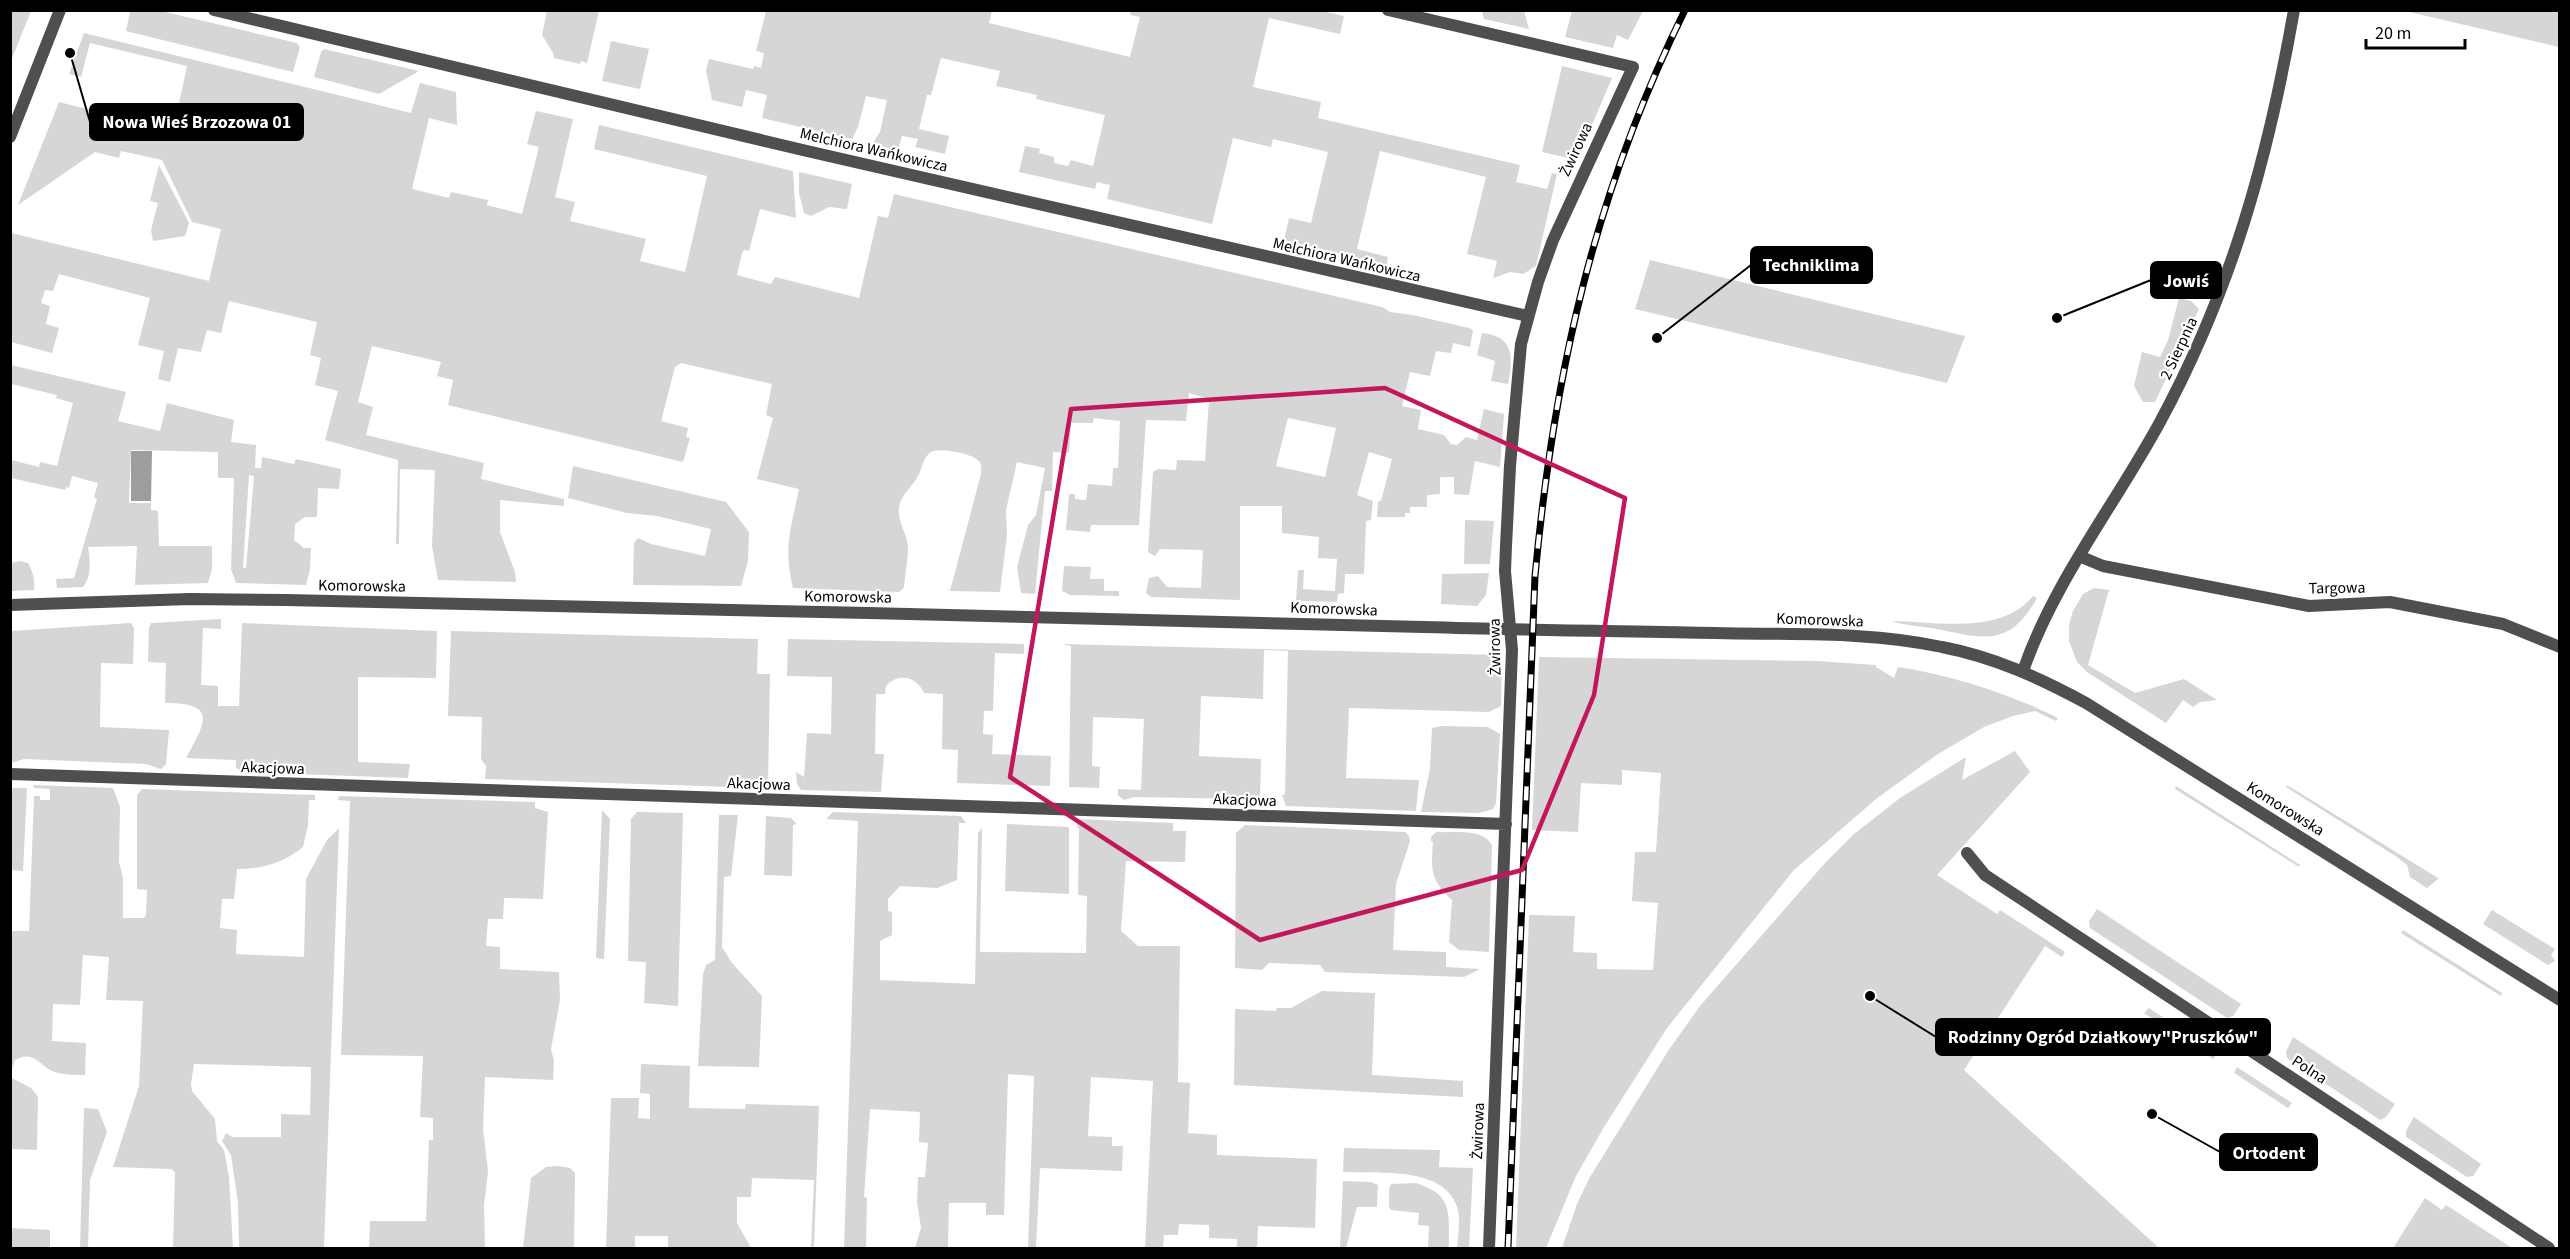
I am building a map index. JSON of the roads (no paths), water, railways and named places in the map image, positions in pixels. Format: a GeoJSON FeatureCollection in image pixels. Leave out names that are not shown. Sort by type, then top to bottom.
{"type":"FeatureCollection","features":[{"type":"Feature","properties":{"kind":"street"},"geometry":{"type":"LineString","coordinates":[[10,137],[60,10]]}},
{"type":"Feature","properties":{"kind":"street","name":"Melchiora Wańkowicza"},"geometry":{"type":"LineString","coordinates":[[214,10],[819,153],[1528,316]]}},
{"type":"Feature","properties":{"kind":"street","name":"Żwirowa"},"geometry":{"type":"LineString","coordinates":[[1388,10],[1633,67],[1565,211],[1538,282],[1521,344],[1510,466],[1505,571],[1511,630],[1506,824],[1489,1248]]}},
{"type":"Feature","properties":{"kind":"street","name":"2 Sierpnia"},"geometry":{"type":"LineString","coordinates":[[2023,671],[2049,607],[2160,422],[2207,326],[2259,180],[2280,92],[2294,10]]}},
{"type":"Feature","properties":{"kind":"street","name":"Targowa"},"geometry":{"type":"LineString","coordinates":[[2079,556],[2103,566],[2309,606],[2390,602],[2401,604],[2503,624],[2559,647]]}},
{"type":"Feature","properties":{"kind":"street","name":"Komorowska"},"geometry":{"type":"LineString","coordinates":[[10,606],[190,599],[286,600],[1103,618],[1511,630],[1795,634],[1892,639],[1946,648],[2023,671],[2096,708],[2559,1000]]}},
{"type":"Feature","properties":{"kind":"street","name":"Akacjowa"},"geometry":{"type":"LineString","coordinates":[[10,774],[1506,824]]}},
{"type":"Feature","properties":{"kind":"street","name":"Polna"},"geometry":{"type":"LineString","coordinates":[[1967,853],[1985,875],[2549,1248]]}},
{"type":"Feature","properties":{"kind":"railway"},"geometry":{"type":"LineString","coordinates":[[1508,1248],[1535,576],[1543,501],[1567,356],[1583,286],[1603,216],[1653,79],[1685,10]]}},
{"type":"Feature","properties":{"kind":"place","name":"Nowa Wieś Brzozowa 01"},"geometry":{"type":"Point","coordinates":[70,53]}},
{"type":"Feature","properties":{"kind":"place","name":"Jowiś"},"geometry":{"type":"Point","coordinates":[2057,318]}},
{"type":"Feature","properties":{"kind":"place","name":"Techniklima"},"geometry":{"type":"Point","coordinates":[1657,338]}},
{"type":"Feature","properties":{"kind":"place","name":"Rodzinny Ogród Działkowy\"Pruszków\""},"geometry":{"type":"Point","coordinates":[1870,996]}},
{"type":"Feature","properties":{"kind":"place","name":"Ortodent"},"geometry":{"type":"Point","coordinates":[2152,1114]}}]}
